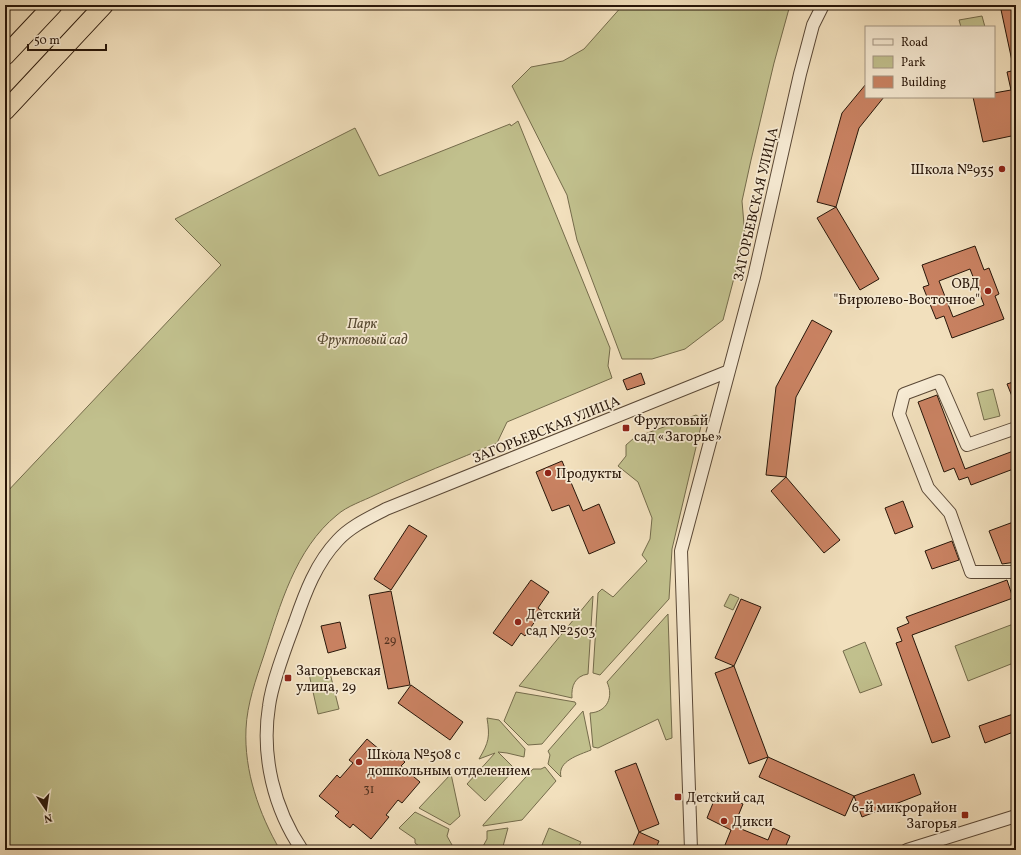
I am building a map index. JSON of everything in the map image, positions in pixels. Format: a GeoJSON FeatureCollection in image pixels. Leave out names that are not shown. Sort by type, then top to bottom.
{"type":"FeatureCollection","features":[{"type":"Feature","properties":{"kind":"highway"},"geometry":{"type":"LineString","coordinates":[[5,56],[53,5]]}},
{"type":"Feature","properties":{"kind":"highway"},"geometry":{"type":"LineString","coordinates":[[5,111],[104,5]]}},
{"type":"Feature","properties":{"kind":"street","name":"ЗАГОРЬЕВСКАЯ УЛИЦА"},"geometry":{"type":"LineString","coordinates":[[302,850],[287,826],[270,777],[267,735],[269,706],[292,629],[308,587],[323,558],[338,540],[352,528],[392,507],[729,371],[754,277],[800,74],[814,25],[823,5]]}},
{"type":"Feature","properties":{"kind":"street"},"geometry":{"type":"LineString","coordinates":[[691,850],[681,551],[729,371]]}},
{"type":"Feature","properties":{"kind":"street"},"geometry":{"type":"LineString","coordinates":[[1016,428],[967,445],[939,380],[904,394],[899,414],[928,488],[950,513],[971,572],[1016,572]]}},
{"type":"Feature","properties":{"kind":"street"},"geometry":{"type":"LineString","coordinates":[[907,850],[1016,816]]}},
{"type":"Feature","properties":{"kind":"green space"},"geometry":{"type":"Polygon","coordinates":[[[623,5],[790,5],[774,63],[742,201],[745,236],[723,320],[685,349],[652,359],[622,359],[577,240],[567,195],[512,86],[531,67],[563,61],[584,49],[623,5]]]}},
{"type":"Feature","properties":{"kind":"green space"},"geometry":{"type":"Polygon","coordinates":[[[982,16],[985,26],[961,26],[959,20],[982,16]]]}},
{"type":"Feature","properties":{"kind":"green space","name":"Парк Фруктовый сад"},"geometry":{"type":"Polygon","coordinates":[[[518,121],[610,348],[608,366],[612,378],[507,422],[497,443],[405,481],[345,509],[322,529],[310,544],[291,579],[276,617],[255,682],[250,701],[246,729],[248,761],[254,792],[272,836],[280,850],[5,850],[5,494],[221,265],[175,219],[355,128],[379,176],[510,124],[511,126],[518,121]]]}},
{"type":"Feature","properties":{"kind":"green space"},"geometry":{"type":"Polygon","coordinates":[[[993,389],[1000,416],[984,420],[977,393],[993,389]]]}},
{"type":"Feature","properties":{"kind":"green space"},"geometry":{"type":"Polygon","coordinates":[[[696,415],[699,417],[701,426],[672,549],[669,599],[600,675],[593,673],[598,593],[602,589],[613,597],[647,561],[642,555],[650,539],[652,518],[638,482],[618,466],[626,456],[626,445],[634,438],[696,415]]]}},
{"type":"Feature","properties":{"kind":"green space"},"geometry":{"type":"Polygon","coordinates":[[[730,594],[739,598],[733,610],[724,606],[730,594]]]}},
{"type":"Feature","properties":{"kind":"green space"},"geometry":{"type":"Polygon","coordinates":[[[593,596],[588,674],[580,677],[575,682],[572,689],[572,698],[519,686],[593,596]]]}},
{"type":"Feature","properties":{"kind":"green space"},"geometry":{"type":"Polygon","coordinates":[[[668,614],[672,738],[666,740],[658,719],[598,748],[593,747],[590,713],[601,710],[608,703],[610,693],[607,682],[668,614]]]}},
{"type":"Feature","properties":{"kind":"green space"},"geometry":{"type":"Polygon","coordinates":[[[1016,623],[1016,662],[968,681],[955,646],[1016,623]]]}},
{"type":"Feature","properties":{"kind":"green space"},"geometry":{"type":"Polygon","coordinates":[[[865,642],[882,685],[860,693],[843,651],[865,642]]]}},
{"type":"Feature","properties":{"kind":"green space"},"geometry":{"type":"Polygon","coordinates":[[[329,669],[339,709],[318,714],[309,674],[329,669]]]}},
{"type":"Feature","properties":{"kind":"green space"},"geometry":{"type":"Polygon","coordinates":[[[516,692],[575,702],[576,704],[542,744],[528,745],[504,721],[516,692]]]}},
{"type":"Feature","properties":{"kind":"green space"},"geometry":{"type":"Polygon","coordinates":[[[583,711],[591,750],[570,759],[562,767],[561,777],[548,764],[550,755],[548,751],[583,711]]]}},
{"type":"Feature","properties":{"kind":"green space"},"geometry":{"type":"Polygon","coordinates":[[[487,718],[499,720],[525,749],[524,757],[498,752],[515,769],[485,801],[467,784],[495,753],[479,759],[488,739],[487,718]]]}},
{"type":"Feature","properties":{"kind":"green space"},"geometry":{"type":"Polygon","coordinates":[[[545,767],[556,781],[522,820],[483,826],[533,769],[541,769],[545,767]]]}},
{"type":"Feature","properties":{"kind":"green space"},"geometry":{"type":"Polygon","coordinates":[[[451,774],[460,816],[450,825],[419,808],[451,774]]]}},
{"type":"Feature","properties":{"kind":"green space"},"geometry":{"type":"Polygon","coordinates":[[[415,812],[449,829],[447,836],[452,845],[448,850],[424,850],[415,843],[415,839],[399,828],[415,812]]]}},
{"type":"Feature","properties":{"kind":"green space"},"geometry":{"type":"Polygon","coordinates":[[[508,828],[502,850],[481,850],[487,839],[487,831],[508,828]]]}},
{"type":"Feature","properties":{"kind":"green space"},"geometry":{"type":"Polygon","coordinates":[[[549,828],[581,842],[577,850],[540,850],[549,828]]]}},
{"type":"Feature","properties":{"kind":"building"},"geometry":{"type":"Polygon","coordinates":[[[1000,5],[1016,5],[1016,61],[1012,61],[1000,5]]]}},
{"type":"Feature","properties":{"kind":"building"},"geometry":{"type":"Polygon","coordinates":[[[1016,70],[1016,135],[983,142],[973,98],[995,98],[995,93],[1011,90],[1007,72],[1016,70]]]}},
{"type":"Feature","properties":{"kind":"building"},"geometry":{"type":"Polygon","coordinates":[[[865,85],[865,98],[883,98],[859,128],[836,207],[817,202],[842,113],[865,85]]]}},
{"type":"Feature","properties":{"kind":"building"},"geometry":{"type":"Polygon","coordinates":[[[836,207],[879,279],[860,290],[817,218],[836,207]]]}},
{"type":"Feature","properties":{"kind":"building","name":"ОВД \"Бирюлево-Восточное\""},"geometry":{"type":"Polygon","coordinates":[[[975,246],[984,270],[989,268],[999,294],[995,296],[1004,319],[952,338],[944,316],[936,319],[923,287],[929,285],[922,265],[975,246]],[[970,269],[939,281],[953,317],[984,305],[970,269]]]}},
{"type":"Feature","properties":{"kind":"building"},"geometry":{"type":"Polygon","coordinates":[[[812,320],[832,331],[796,397],[786,477],[766,475],[776,387],[812,320]]]}},
{"type":"Feature","properties":{"kind":"building"},"geometry":{"type":"Polygon","coordinates":[[[641,373],[645,384],[627,390],[623,380],[641,373]]]}},
{"type":"Feature","properties":{"kind":"building"},"geometry":{"type":"Polygon","coordinates":[[[1016,381],[1016,406],[1007,384],[1016,381]]]}},
{"type":"Feature","properties":{"kind":"building"},"geometry":{"type":"Polygon","coordinates":[[[937,395],[965,469],[1016,450],[1016,468],[971,485],[968,477],[959,480],[954,468],[944,472],[918,402],[937,395]]]}},
{"type":"Feature","properties":{"kind":"building"},"geometry":{"type":"Polygon","coordinates":[[[562,461],[583,511],[599,504],[615,543],[589,554],[569,505],[552,511],[536,472],[562,461]]]}},
{"type":"Feature","properties":{"kind":"building"},"geometry":{"type":"Polygon","coordinates":[[[786,477],[840,540],[824,553],[771,491],[786,477]]]}},
{"type":"Feature","properties":{"kind":"building"},"geometry":{"type":"Polygon","coordinates":[[[903,501],[913,527],[895,534],[885,508],[903,501]]]}},
{"type":"Feature","properties":{"kind":"building"},"geometry":{"type":"Polygon","coordinates":[[[1016,521],[1016,562],[1002,564],[989,531],[1016,521]]]}},
{"type":"Feature","properties":{"kind":"building"},"geometry":{"type":"Polygon","coordinates":[[[409,525],[427,536],[391,590],[374,579],[409,525]]]}},
{"type":"Feature","properties":{"kind":"building"},"geometry":{"type":"Polygon","coordinates":[[[952,541],[959,560],[932,569],[925,551],[952,541]]]}},
{"type":"Feature","properties":{"kind":"building","name":"Детский сад №2503"},"geometry":{"type":"Polygon","coordinates":[[[531,580],[549,592],[538,608],[542,611],[525,636],[521,633],[512,646],[493,633],[531,580]]]}},
{"type":"Feature","properties":{"kind":"building"},"geometry":{"type":"Polygon","coordinates":[[[1007,580],[1013,598],[912,635],[950,737],[932,743],[896,643],[902,641],[897,628],[909,623],[906,617],[1007,580]]]}},
{"type":"Feature","properties":{"kind":"building"},"geometry":{"type":"Polygon","coordinates":[[[391,591],[410,685],[388,689],[369,595],[391,591]]]}},
{"type":"Feature","properties":{"kind":"building"},"geometry":{"type":"Polygon","coordinates":[[[741,599],[761,607],[734,666],[715,658],[741,599]]]}},
{"type":"Feature","properties":{"kind":"building"},"geometry":{"type":"Polygon","coordinates":[[[340,622],[346,648],[328,653],[321,626],[340,622]]]}},
{"type":"Feature","properties":{"kind":"building"},"geometry":{"type":"Polygon","coordinates":[[[734,666],[768,757],[749,764],[715,673],[734,666]]]}},
{"type":"Feature","properties":{"kind":"building"},"geometry":{"type":"Polygon","coordinates":[[[411,685],[463,722],[450,740],[398,703],[411,685]]]}},
{"type":"Feature","properties":{"kind":"building"},"geometry":{"type":"Polygon","coordinates":[[[1016,713],[1016,731],[985,743],[979,726],[1016,713]]]}},
{"type":"Feature","properties":{"kind":"building"},"geometry":{"type":"Polygon","coordinates":[[[367,739],[386,755],[391,750],[405,762],[401,766],[420,782],[402,803],[398,800],[386,815],[389,817],[371,839],[353,824],[350,828],[335,816],[339,812],[319,796],[337,775],[340,778],[353,763],[349,760],[367,739]]]}},
{"type":"Feature","properties":{"kind":"building"},"geometry":{"type":"Polygon","coordinates":[[[768,757],[854,796],[845,816],[759,777],[768,757]]]}},
{"type":"Feature","properties":{"kind":"building"},"geometry":{"type":"Polygon","coordinates":[[[636,763],[659,824],[639,832],[615,771],[636,763]]]}},
{"type":"Feature","properties":{"kind":"building"},"geometry":{"type":"Polygon","coordinates":[[[914,774],[921,794],[862,817],[854,796],[914,774]]]}},
{"type":"Feature","properties":{"kind":"building","name":"Дикси"},"geometry":{"type":"Polygon","coordinates":[[[717,793],[743,804],[734,826],[768,840],[773,828],[790,836],[784,850],[775,850],[765,846],[764,850],[723,850],[731,830],[707,818],[717,793]]]}},
{"type":"Feature","properties":{"kind":"building"},"geometry":{"type":"Polygon","coordinates":[[[639,832],[659,841],[655,850],[631,850],[639,832]]]}},
{"type":"Feature","properties":{"kind":"place","name":"Школа №935"},"geometry":{"type":"Point","coordinates":[1002,169]}},
{"type":"Feature","properties":{"kind":"place","name":"ОВД \"Бирюлево-Восточное\""},"geometry":{"type":"Point","coordinates":[988,291]}},
{"type":"Feature","properties":{"kind":"place","name":"Фруктовый сад «Загорье»"},"geometry":{"type":"Point","coordinates":[626,428]}},
{"type":"Feature","properties":{"kind":"place","name":"Продукты"},"geometry":{"type":"Point","coordinates":[548,473]}},
{"type":"Feature","properties":{"kind":"place","name":"Детский сад №2503"},"geometry":{"type":"Point","coordinates":[518,622]}},
{"type":"Feature","properties":{"kind":"place","name":"Загорьевская улица, 29"},"geometry":{"type":"Point","coordinates":[288,678]}},
{"type":"Feature","properties":{"kind":"place","name":"Школа №508 с дошкольным отделением"},"geometry":{"type":"Point","coordinates":[359,762]}},
{"type":"Feature","properties":{"kind":"place","name":"Детский сад"},"geometry":{"type":"Point","coordinates":[678,797]}},
{"type":"Feature","properties":{"kind":"place","name":"6-й микрорайон Загорья"},"geometry":{"type":"Point","coordinates":[965,815]}},
{"type":"Feature","properties":{"kind":"place","name":"Дикси"},"geometry":{"type":"Point","coordinates":[724,821]}}]}
